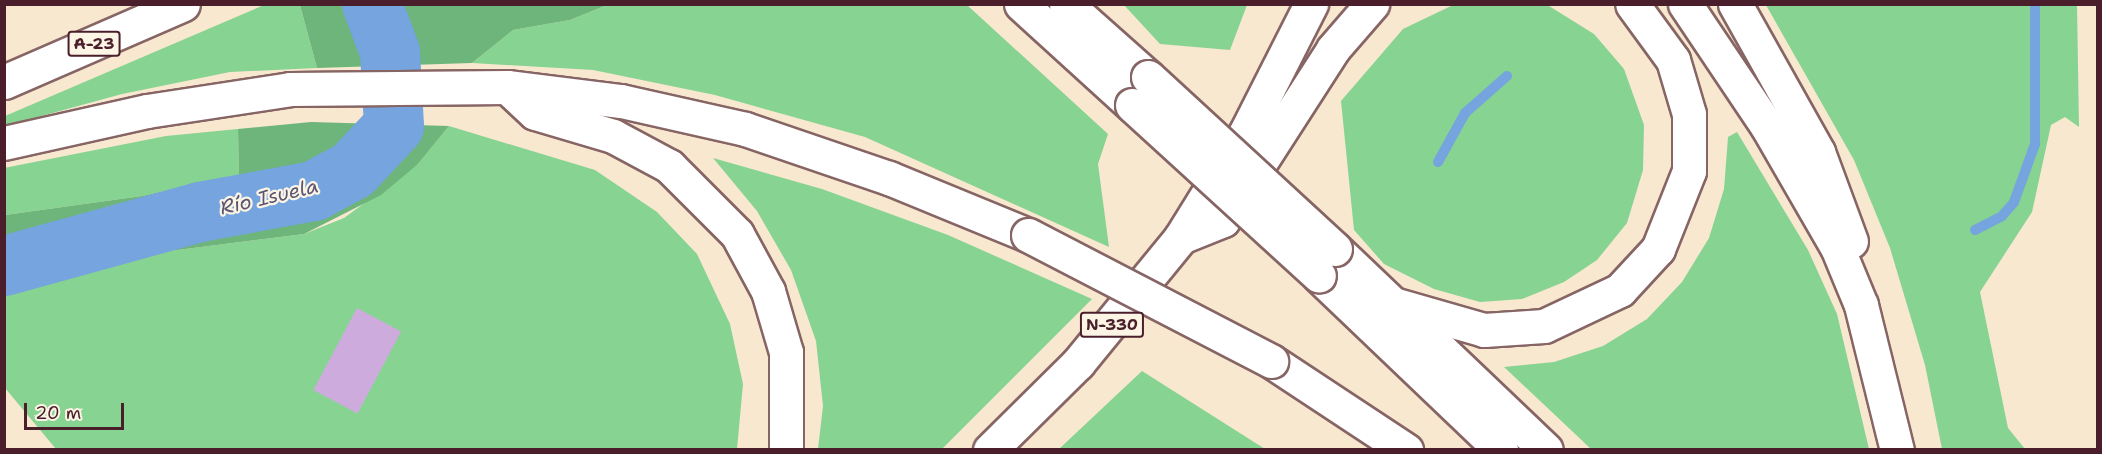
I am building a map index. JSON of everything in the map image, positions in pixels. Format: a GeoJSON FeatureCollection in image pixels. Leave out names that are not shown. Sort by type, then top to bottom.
{"type":"FeatureCollection","features":[{"type":"Feature","properties":{"kind":"highway","name":"A-23"},"geometry":{"type":"LineString","coordinates":[[4,82],[183,4]]}},
{"type":"Feature","properties":{"kind":"highway"},"geometry":{"type":"LineString","coordinates":[[1021,4],[1132,105],[1327,263],[1390,303],[1546,450]]}},
{"type":"Feature","properties":{"kind":"highway"},"geometry":{"type":"LineString","coordinates":[[1066,4],[1148,77],[1502,450]]}},
{"type":"Feature","properties":{"kind":"highway","name":"N-330"},"geometry":{"type":"LineString","coordinates":[[990,450],[1078,363],[1181,237],[1246,132],[1311,4]]}},
{"type":"Feature","properties":{"kind":"highway"},"geometry":{"type":"LineString","coordinates":[[1181,237],[1222,220],[1333,49],[1372,4]]}},
{"type":"Feature","properties":{"kind":"highway"},"geometry":{"type":"LineString","coordinates":[[1390,303],[1452,324],[1516,330],[1580,314],[1641,271],[1679,207],[1691,142],[1683,87],[1673,60],[1632,4]]}},
{"type":"Feature","properties":{"kind":"highway"},"geometry":{"type":"LineString","coordinates":[[1685,4],[1802,182],[1861,305]]}},
{"type":"Feature","properties":{"kind":"highway"},"geometry":{"type":"LineString","coordinates":[[1735,4],[1795,106],[1838,198],[1858,271],[1861,305],[1897,450]]}},
{"type":"Feature","properties":{"kind":"highway"},"geometry":{"type":"LineString","coordinates":[[507,87],[535,113],[613,136],[669,166],[737,234],[768,291],[786,352],[786,450]]}},
{"type":"Feature","properties":{"kind":"highway"},"geometry":{"type":"LineString","coordinates":[[4,143],[147,111],[290,89],[507,87],[621,101],[745,129],[889,178],[1028,235],[1271,361],[1406,450]]}},
{"type":"Feature","properties":{"kind":"green space"},"geometry":{"type":"Polygon","coordinates":[[[264,5],[300,5],[317,68],[230,72],[122,94],[5,126],[5,116],[264,5]]]}},
{"type":"Feature","properties":{"kind":"green space"},"geometry":{"type":"Polygon","coordinates":[[[300,5],[607,5],[570,20],[513,30],[472,63],[317,68],[300,5]]]}},
{"type":"Feature","properties":{"kind":"green space"},"geometry":{"type":"Polygon","coordinates":[[[607,5],[967,5],[1108,134],[1098,164],[1109,247],[865,137],[715,95],[593,70],[472,63],[513,30],[570,20],[607,5]]]}},
{"type":"Feature","properties":{"kind":"green space"},"geometry":{"type":"Polygon","coordinates":[[[1124,5],[1247,5],[1230,50],[1160,44],[1124,5]]]}},
{"type":"Feature","properties":{"kind":"green space"},"geometry":{"type":"Polygon","coordinates":[[[1766,5],[2077,5],[2079,127],[2065,117],[2051,125],[2032,212],[1980,292],[2008,428],[2025,449],[1942,449],[1925,365],[1890,248],[1854,160],[1766,5]]]}},
{"type":"Feature","properties":{"kind":"green space"},"geometry":{"type":"Polygon","coordinates":[[[1451,6],[1549,6],[1594,34],[1624,69],[1644,125],[1643,170],[1627,223],[1597,260],[1564,282],[1522,299],[1480,302],[1434,289],[1384,264],[1354,230],[1341,101],[1403,29],[1451,6]]]}},
{"type":"Feature","properties":{"kind":"green space"},"geometry":{"type":"Polygon","coordinates":[[[311,122],[449,126],[418,164],[381,195],[304,234],[59,265],[5,284],[5,215],[142,196],[239,175],[238,129],[311,122]]]}},
{"type":"Feature","properties":{"kind":"green space"},"geometry":{"type":"Polygon","coordinates":[[[449,126],[595,170],[657,212],[697,254],[730,324],[743,384],[737,449],[56,449],[5,388],[4,284],[59,265],[304,234],[344,218],[418,164],[449,126]]]}},
{"type":"Feature","properties":{"kind":"green space"},"geometry":{"type":"Polygon","coordinates":[[[238,129],[239,175],[142,196],[5,215],[4,168],[166,136],[238,129]]]}},
{"type":"Feature","properties":{"kind":"green space"},"geometry":{"type":"Polygon","coordinates":[[[1737,132],[1808,250],[1837,314],[1869,449],[1591,449],[1504,367],[1554,362],[1603,346],[1647,319],[1682,282],[1709,238],[1724,189],[1728,137],[1737,132]]]}},
{"type":"Feature","properties":{"kind":"green space"},"geometry":{"type":"Polygon","coordinates":[[[713,158],[822,189],[948,235],[1092,299],[942,449],[818,449],[823,406],[816,341],[791,270],[757,211],[713,158]]]}},
{"type":"Feature","properties":{"kind":"green space"},"geometry":{"type":"Polygon","coordinates":[[[1142,371],[1265,449],[1059,449],[1142,371]]]}},
{"type":"Feature","properties":{"kind":"building"},"geometry":{"type":"Polygon","coordinates":[[[357,308],[401,331],[357,414],[313,390],[357,308]]]}},
{"type":"Feature","properties":{"kind":"waterway","name":"Río Isuela"},"geometry":{"type":"LineString","coordinates":[[4,266],[200,212],[314,191],[353,170],[394,126],[390,52],[372,4]]}},
{"type":"Feature","properties":{"kind":"waterway"},"geometry":{"type":"LineString","coordinates":[[1975,230],[2002,216],[2014,202],[2035,144],[2035,4]]}},
{"type":"Feature","properties":{"kind":"waterway"},"geometry":{"type":"LineString","coordinates":[[1438,162],[1465,113],[1507,76]]}}]}
